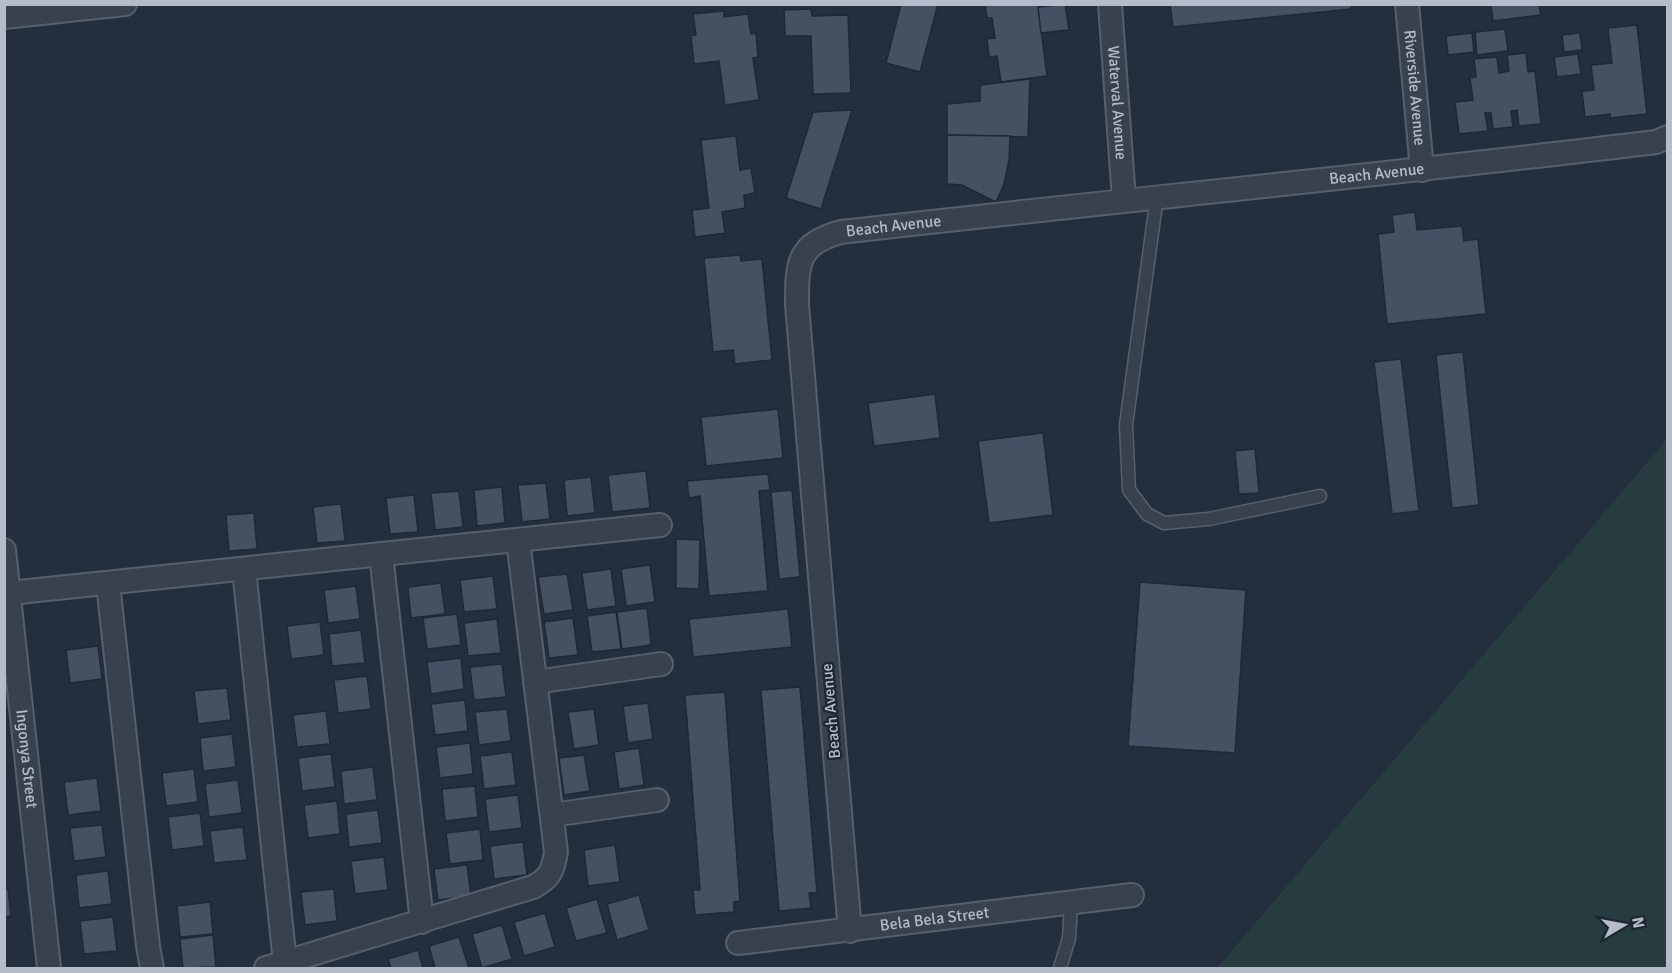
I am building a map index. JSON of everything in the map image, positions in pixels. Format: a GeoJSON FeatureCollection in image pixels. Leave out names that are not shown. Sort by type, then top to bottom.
{"type":"FeatureCollection","features":[{"type":"Feature","properties":{"kind":"street"},"geometry":{"type":"LineString","coordinates":[[4,17],[125,4]]}},
{"type":"Feature","properties":{"kind":"street","name":"Waterval Avenue"},"geometry":{"type":"LineString","coordinates":[[1110,4],[1124,200]]}},
{"type":"Feature","properties":{"kind":"street","name":"Riverside Avenue"},"geometry":{"type":"LineString","coordinates":[[1407,4],[1422,170]]}},
{"type":"Feature","properties":{"kind":"street","name":"Beach Avenue"},"geometry":{"type":"LineString","coordinates":[[850,931],[797,305],[797,273],[801,260],[813,242],[841,232],[1157,196],[1422,170],[1656,142],[1668,137]]}},
{"type":"Feature","properties":{"kind":"street"},"geometry":{"type":"LineString","coordinates":[[9,593],[660,525]]}},
{"type":"Feature","properties":{"kind":"street"},"geometry":{"type":"LineString","coordinates":[[244,569],[275,966],[533,887],[548,878],[554,868],[556,852],[518,540]]}},
{"type":"Feature","properties":{"kind":"street","name":"Ingonya Street"},"geometry":{"type":"LineString","coordinates":[[4,550],[49,969]]}},
{"type":"Feature","properties":{"kind":"street"},"geometry":{"type":"LineString","coordinates":[[381,554],[422,922]]}},
{"type":"Feature","properties":{"kind":"street"},"geometry":{"type":"LineString","coordinates":[[108,584],[152,969]]}},
{"type":"Feature","properties":{"kind":"street"},"geometry":{"type":"LineString","coordinates":[[535,682],[661,664]]}},
{"type":"Feature","properties":{"kind":"street"},"geometry":{"type":"LineString","coordinates":[[552,816],[657,800]]}},
{"type":"Feature","properties":{"kind":"street","name":"Bela Bela Street"},"geometry":{"type":"LineString","coordinates":[[738,943],[1132,895]]}},
{"type":"Feature","properties":{"kind":"lane"},"geometry":{"type":"LineString","coordinates":[[1157,196],[1126,425],[1129,490],[1147,514],[1164,523],[1209,519],[1320,496]]}},
{"type":"Feature","properties":{"kind":"lane"},"geometry":{"type":"LineString","coordinates":[[1060,969],[1069,938],[1071,903]]}},
{"type":"Feature","properties":{"kind":"green space"},"geometry":{"type":"Polygon","coordinates":[[[1667,439],[1667,968],[1217,968],[1667,439]]]}},
{"type":"Feature","properties":{"kind":"building"},"geometry":{"type":"Polygon","coordinates":[[[901,4],[938,4],[920,72],[886,63],[901,4]]]}},
{"type":"Feature","properties":{"kind":"building"},"geometry":{"type":"Polygon","coordinates":[[[985,4],[1038,4],[1047,76],[1001,82],[997,56],[989,57],[987,39],[995,38],[992,18],[987,18],[985,4]]]}},
{"type":"Feature","properties":{"kind":"building"},"geometry":{"type":"Polygon","coordinates":[[[1065,4],[1069,30],[1041,33],[1038,7],[1065,4]]]}},
{"type":"Feature","properties":{"kind":"building"},"geometry":{"type":"Polygon","coordinates":[[[1170,4],[1351,4],[1351,9],[1173,27],[1170,4]]]}},
{"type":"Feature","properties":{"kind":"building"},"geometry":{"type":"Polygon","coordinates":[[[1491,4],[1539,4],[1541,15],[1493,21],[1491,4]]]}},
{"type":"Feature","properties":{"kind":"building"},"geometry":{"type":"Polygon","coordinates":[[[811,9],[812,16],[848,15],[851,93],[813,94],[811,36],[785,36],[784,10],[811,9]]]}},
{"type":"Feature","properties":{"kind":"building"},"geometry":{"type":"Polygon","coordinates":[[[724,11],[724,17],[748,14],[751,34],[756,33],[758,57],[753,58],[759,100],[725,105],[719,61],[694,64],[691,36],[696,35],[693,14],[724,11]]]}},
{"type":"Feature","properties":{"kind":"building"},"geometry":{"type":"Polygon","coordinates":[[[1637,25],[1647,114],[1610,118],[1610,114],[1585,117],[1582,91],[1594,90],[1591,65],[1612,63],[1608,28],[1637,25]]]}},
{"type":"Feature","properties":{"kind":"building"},"geometry":{"type":"Polygon","coordinates":[[[1505,29],[1508,51],[1477,55],[1475,32],[1505,29]]]}},
{"type":"Feature","properties":{"kind":"building"},"geometry":{"type":"Polygon","coordinates":[[[1472,33],[1474,52],[1448,55],[1446,36],[1472,33]]]}},
{"type":"Feature","properties":{"kind":"building"},"geometry":{"type":"Polygon","coordinates":[[[1580,33],[1582,50],[1564,52],[1562,35],[1580,33]]]}},
{"type":"Feature","properties":{"kind":"building"},"geometry":{"type":"Polygon","coordinates":[[[1526,53],[1528,72],[1535,71],[1541,124],[1519,126],[1517,110],[1511,111],[1513,127],[1493,129],[1491,113],[1485,113],[1488,131],[1459,134],[1455,102],[1473,100],[1470,78],[1476,77],[1474,59],[1497,57],[1499,73],[1509,71],[1507,55],[1526,53]]]}},
{"type":"Feature","properties":{"kind":"building"},"geometry":{"type":"Polygon","coordinates":[[[1578,54],[1581,74],[1557,77],[1554,57],[1578,54]]]}},
{"type":"Feature","properties":{"kind":"building"},"geometry":{"type":"Polygon","coordinates":[[[1030,79],[1028,137],[947,135],[947,104],[980,101],[980,85],[1030,79]]]}},
{"type":"Feature","properties":{"kind":"building"},"geometry":{"type":"Polygon","coordinates":[[[852,110],[821,209],[786,198],[813,112],[852,110]]]}},
{"type":"Feature","properties":{"kind":"building"},"geometry":{"type":"Polygon","coordinates":[[[947,135],[1010,136],[1009,160],[1004,184],[996,202],[962,185],[947,184],[947,135]]]}},
{"type":"Feature","properties":{"kind":"building"},"geometry":{"type":"Polygon","coordinates":[[[736,136],[740,170],[751,168],[755,193],[744,195],[745,208],[722,212],[725,233],[695,237],[692,210],[709,208],[701,140],[736,136]]]}},
{"type":"Feature","properties":{"kind":"building"},"geometry":{"type":"Polygon","coordinates":[[[1415,212],[1417,230],[1462,226],[1464,241],[1478,239],[1486,314],[1387,324],[1378,234],[1394,232],[1392,215],[1415,212]]]}},
{"type":"Feature","properties":{"kind":"building"},"geometry":{"type":"Polygon","coordinates":[[[740,255],[741,261],[762,259],[772,360],[735,364],[733,350],[713,352],[704,258],[740,255]]]}},
{"type":"Feature","properties":{"kind":"building"},"geometry":{"type":"Polygon","coordinates":[[[1463,352],[1479,505],[1452,508],[1436,355],[1463,352]]]}},
{"type":"Feature","properties":{"kind":"building"},"geometry":{"type":"Polygon","coordinates":[[[1401,359],[1419,511],[1392,514],[1374,362],[1401,359]]]}},
{"type":"Feature","properties":{"kind":"building"},"geometry":{"type":"Polygon","coordinates":[[[935,394],[940,438],[874,446],[868,403],[935,394]]]}},
{"type":"Feature","properties":{"kind":"building"},"geometry":{"type":"Polygon","coordinates":[[[778,409],[783,458],[706,466],[701,417],[778,409]]]}},
{"type":"Feature","properties":{"kind":"building"},"geometry":{"type":"Polygon","coordinates":[[[1043,433],[1053,515],[989,523],[978,441],[1043,433]]]}},
{"type":"Feature","properties":{"kind":"building"},"geometry":{"type":"Polygon","coordinates":[[[1255,449],[1259,493],[1239,494],[1235,451],[1255,449]]]}},
{"type":"Feature","properties":{"kind":"building"},"geometry":{"type":"Polygon","coordinates":[[[646,471],[650,508],[612,512],[608,475],[646,471]]]}},
{"type":"Feature","properties":{"kind":"building"},"geometry":{"type":"Polygon","coordinates":[[[768,474],[770,490],[759,491],[768,591],[709,596],[700,496],[689,498],[687,481],[768,474]]]}},
{"type":"Feature","properties":{"kind":"building"},"geometry":{"type":"Polygon","coordinates":[[[591,477],[595,513],[567,516],[564,480],[591,477]]]}},
{"type":"Feature","properties":{"kind":"building"},"geometry":{"type":"Polygon","coordinates":[[[546,483],[550,519],[522,522],[518,485],[546,483]]]}},
{"type":"Feature","properties":{"kind":"building"},"geometry":{"type":"Polygon","coordinates":[[[502,487],[505,523],[477,526],[474,490],[502,487]]]}},
{"type":"Feature","properties":{"kind":"building"},"geometry":{"type":"Polygon","coordinates":[[[792,490],[800,577],[779,579],[771,492],[792,490]]]}},
{"type":"Feature","properties":{"kind":"building"},"geometry":{"type":"Polygon","coordinates":[[[459,491],[463,527],[435,530],[431,493],[459,491]]]}},
{"type":"Feature","properties":{"kind":"building"},"geometry":{"type":"Polygon","coordinates":[[[414,495],[418,532],[390,534],[386,498],[414,495]]]}},
{"type":"Feature","properties":{"kind":"building"},"geometry":{"type":"Polygon","coordinates":[[[341,504],[345,541],[317,543],[313,507],[341,504]]]}},
{"type":"Feature","properties":{"kind":"building"},"geometry":{"type":"Polygon","coordinates":[[[254,513],[257,549],[229,551],[226,515],[254,513]]]}},
{"type":"Feature","properties":{"kind":"building"},"geometry":{"type":"Polygon","coordinates":[[[676,539],[700,540],[699,589],[676,588],[676,539]]]}},
{"type":"Feature","properties":{"kind":"building"},"geometry":{"type":"Polygon","coordinates":[[[650,565],[655,602],[626,606],[621,569],[650,565]]]}},
{"type":"Feature","properties":{"kind":"building"},"geometry":{"type":"Polygon","coordinates":[[[611,569],[616,606],[587,610],[582,573],[611,569]]]}},
{"type":"Feature","properties":{"kind":"building"},"geometry":{"type":"Polygon","coordinates":[[[567,574],[573,610],[544,614],[538,577],[567,574]]]}},
{"type":"Feature","properties":{"kind":"building"},"geometry":{"type":"Polygon","coordinates":[[[493,576],[497,609],[464,612],[460,580],[493,576]]]}},
{"type":"Feature","properties":{"kind":"building"},"geometry":{"type":"Polygon","coordinates":[[[1140,582],[1246,590],[1235,753],[1128,746],[1140,582]]]}},
{"type":"Feature","properties":{"kind":"building"},"geometry":{"type":"Polygon","coordinates":[[[441,583],[445,614],[411,618],[408,587],[441,583]]]}},
{"type":"Feature","properties":{"kind":"building"},"geometry":{"type":"Polygon","coordinates":[[[356,586],[360,619],[328,623],[324,590],[356,586]]]}},
{"type":"Feature","properties":{"kind":"building"},"geometry":{"type":"Polygon","coordinates":[[[647,608],[651,645],[622,649],[617,612],[647,608]]]}},
{"type":"Feature","properties":{"kind":"building"},"geometry":{"type":"Polygon","coordinates":[[[788,609],[792,647],[693,657],[689,619],[788,609]]]}},
{"type":"Feature","properties":{"kind":"building"},"geometry":{"type":"Polygon","coordinates":[[[616,612],[621,649],[592,652],[587,616],[616,612]]]}},
{"type":"Feature","properties":{"kind":"building"},"geometry":{"type":"Polygon","coordinates":[[[457,614],[461,645],[427,649],[423,618],[457,614]]]}},
{"type":"Feature","properties":{"kind":"building"},"geometry":{"type":"Polygon","coordinates":[[[573,618],[578,655],[549,658],[544,622],[573,618]]]}},
{"type":"Feature","properties":{"kind":"building"},"geometry":{"type":"Polygon","coordinates":[[[497,619],[501,653],[468,656],[464,623],[497,619]]]}},
{"type":"Feature","properties":{"kind":"building"},"geometry":{"type":"Polygon","coordinates":[[[320,622],[324,655],[291,659],[287,626],[320,622]]]}},
{"type":"Feature","properties":{"kind":"building"},"geometry":{"type":"Polygon","coordinates":[[[361,630],[365,663],[332,666],[329,634],[361,630]]]}},
{"type":"Feature","properties":{"kind":"building"},"geometry":{"type":"Polygon","coordinates":[[[98,646],[102,679],[70,683],[66,650],[98,646]]]}},
{"type":"Feature","properties":{"kind":"building"},"geometry":{"type":"Polygon","coordinates":[[[461,658],[464,689],[431,694],[427,662],[461,658]]]}},
{"type":"Feature","properties":{"kind":"building"},"geometry":{"type":"Polygon","coordinates":[[[502,664],[506,697],[474,700],[470,667],[502,664]]]}},
{"type":"Feature","properties":{"kind":"building"},"geometry":{"type":"Polygon","coordinates":[[[367,676],[371,709],[338,713],[334,680],[367,676]]]}},
{"type":"Feature","properties":{"kind":"building"},"geometry":{"type":"Polygon","coordinates":[[[800,687],[817,893],[809,893],[811,908],[779,911],[761,690],[800,687]]]}},
{"type":"Feature","properties":{"kind":"building"},"geometry":{"type":"Polygon","coordinates":[[[227,688],[231,720],[198,724],[194,691],[227,688]]]}},
{"type":"Feature","properties":{"kind":"building"},"geometry":{"type":"Polygon","coordinates":[[[725,692],[740,901],[734,902],[734,912],[695,915],[693,890],[700,890],[685,695],[725,692]]]}},
{"type":"Feature","properties":{"kind":"building"},"geometry":{"type":"Polygon","coordinates":[[[465,700],[468,731],[435,735],[431,704],[465,700]]]}},
{"type":"Feature","properties":{"kind":"building"},"geometry":{"type":"Polygon","coordinates":[[[648,703],[653,739],[628,743],[623,706],[648,703]]]}},
{"type":"Feature","properties":{"kind":"building"},"geometry":{"type":"Polygon","coordinates":[[[507,709],[511,741],[479,745],[475,712],[507,709]]]}},
{"type":"Feature","properties":{"kind":"building"},"geometry":{"type":"Polygon","coordinates":[[[594,709],[599,745],[574,749],[568,712],[594,709]]]}},
{"type":"Feature","properties":{"kind":"building"},"geometry":{"type":"Polygon","coordinates":[[[326,711],[330,744],[297,747],[293,715],[326,711]]]}},
{"type":"Feature","properties":{"kind":"building"},"geometry":{"type":"Polygon","coordinates":[[[232,734],[236,767],[203,771],[200,738],[232,734]]]}},
{"type":"Feature","properties":{"kind":"building"},"geometry":{"type":"Polygon","coordinates":[[[470,743],[473,774],[440,778],[436,747],[470,743]]]}},
{"type":"Feature","properties":{"kind":"building"},"geometry":{"type":"Polygon","coordinates":[[[639,748],[644,785],[619,789],[614,752],[639,748]]]}},
{"type":"Feature","properties":{"kind":"building"},"geometry":{"type":"Polygon","coordinates":[[[512,752],[516,785],[484,789],[480,756],[512,752]]]}},
{"type":"Feature","properties":{"kind":"building"},"geometry":{"type":"Polygon","coordinates":[[[331,754],[335,787],[302,791],[298,758],[331,754]]]}},
{"type":"Feature","properties":{"kind":"building"},"geometry":{"type":"Polygon","coordinates":[[[584,755],[590,791],[564,795],[559,758],[584,755]]]}},
{"type":"Feature","properties":{"kind":"building"},"geometry":{"type":"Polygon","coordinates":[[[373,767],[377,800],[344,804],[341,771],[373,767]]]}},
{"type":"Feature","properties":{"kind":"building"},"geometry":{"type":"Polygon","coordinates":[[[194,769],[198,802],[166,806],[162,773],[194,769]]]}},
{"type":"Feature","properties":{"kind":"building"},"geometry":{"type":"Polygon","coordinates":[[[97,778],[101,811],[68,815],[64,782],[97,778]]]}},
{"type":"Feature","properties":{"kind":"building"},"geometry":{"type":"Polygon","coordinates":[[[238,780],[242,813],[209,817],[205,784],[238,780]]]}},
{"type":"Feature","properties":{"kind":"building"},"geometry":{"type":"Polygon","coordinates":[[[475,786],[478,817],[445,821],[442,789],[475,786]]]}},
{"type":"Feature","properties":{"kind":"building"},"geometry":{"type":"Polygon","coordinates":[[[518,795],[522,828],[489,832],[485,799],[518,795]]]}},
{"type":"Feature","properties":{"kind":"building"},"geometry":{"type":"Polygon","coordinates":[[[337,801],[340,834],[308,838],[304,805],[337,801]]]}},
{"type":"Feature","properties":{"kind":"building"},"geometry":{"type":"Polygon","coordinates":[[[378,810],[382,843],[349,847],[346,814],[378,810]]]}},
{"type":"Feature","properties":{"kind":"building"},"geometry":{"type":"Polygon","coordinates":[[[200,813],[204,846],[172,850],[168,817],[200,813]]]}},
{"type":"Feature","properties":{"kind":"building"},"geometry":{"type":"Polygon","coordinates":[[[102,825],[106,857],[74,861],[70,828],[102,825]]]}},
{"type":"Feature","properties":{"kind":"building"},"geometry":{"type":"Polygon","coordinates":[[[243,827],[247,860],[214,863],[210,831],[243,827]]]}},
{"type":"Feature","properties":{"kind":"building"},"geometry":{"type":"Polygon","coordinates":[[[480,829],[483,860],[450,864],[446,833],[480,829]]]}},
{"type":"Feature","properties":{"kind":"building"},"geometry":{"type":"Polygon","coordinates":[[[523,842],[527,875],[494,879],[490,846],[523,842]]]}},
{"type":"Feature","properties":{"kind":"building"},"geometry":{"type":"Polygon","coordinates":[[[615,845],[620,882],[588,886],[584,850],[615,845]]]}},
{"type":"Feature","properties":{"kind":"building"},"geometry":{"type":"Polygon","coordinates":[[[384,857],[388,890],[355,894],[351,861],[384,857]]]}},
{"type":"Feature","properties":{"kind":"building"},"geometry":{"type":"Polygon","coordinates":[[[467,865],[471,896],[438,900],[434,869],[467,865]]]}},
{"type":"Feature","properties":{"kind":"building"},"geometry":{"type":"Polygon","coordinates":[[[108,871],[112,904],[79,908],[76,875],[108,871]]]}},
{"type":"Feature","properties":{"kind":"building"},"geometry":{"type":"Polygon","coordinates":[[[4,889],[8,889],[11,916],[4,917],[4,889]]]}},
{"type":"Feature","properties":{"kind":"building"},"geometry":{"type":"Polygon","coordinates":[[[334,889],[337,921],[305,925],[301,892],[334,889]]]}},
{"type":"Feature","properties":{"kind":"building"},"geometry":{"type":"Polygon","coordinates":[[[639,895],[649,930],[617,940],[607,904],[639,895]]]}},
{"type":"Feature","properties":{"kind":"building"},"geometry":{"type":"Polygon","coordinates":[[[597,899],[607,933],[576,941],[566,908],[597,899]]]}},
{"type":"Feature","properties":{"kind":"building"},"geometry":{"type":"Polygon","coordinates":[[[210,902],[213,934],[180,937],[177,906],[210,902]]]}},
{"type":"Feature","properties":{"kind":"building"},"geometry":{"type":"Polygon","coordinates":[[[545,913],[555,947],[524,956],[514,922],[545,913]]]}},
{"type":"Feature","properties":{"kind":"building"},"geometry":{"type":"Polygon","coordinates":[[[113,917],[117,951],[84,954],[80,921],[113,917]]]}},
{"type":"Feature","properties":{"kind":"building"},"geometry":{"type":"Polygon","coordinates":[[[502,925],[512,959],[482,968],[472,934],[502,925]]]}},
{"type":"Feature","properties":{"kind":"building"},"geometry":{"type":"Polygon","coordinates":[[[213,935],[216,967],[183,968],[180,939],[213,935]]]}},
{"type":"Feature","properties":{"kind":"building"},"geometry":{"type":"Polygon","coordinates":[[[459,937],[469,968],[435,968],[429,946],[459,937]]]}},
{"type":"Feature","properties":{"kind":"building"},"geometry":{"type":"Polygon","coordinates":[[[418,950],[423,968],[391,968],[388,959],[418,950]]]}}]}
